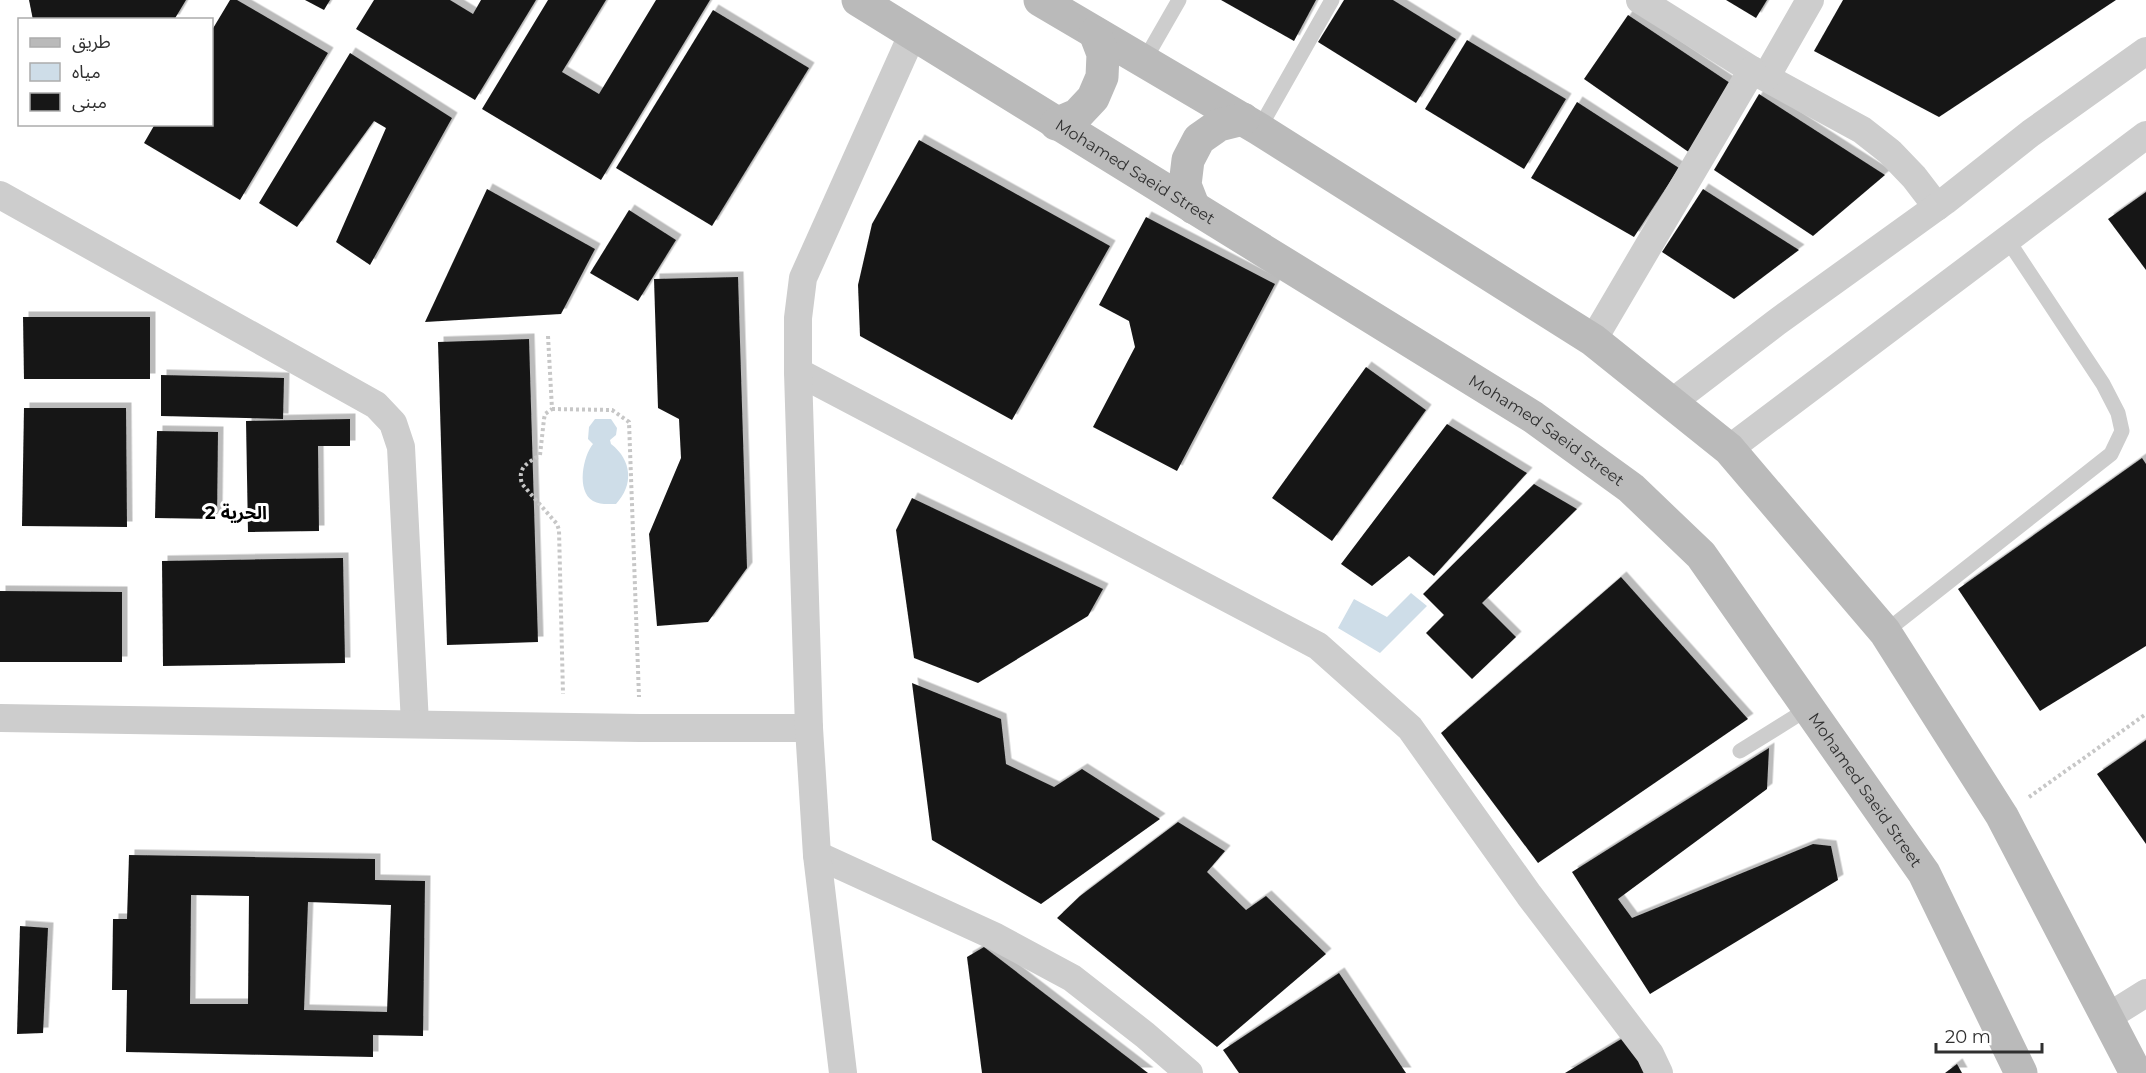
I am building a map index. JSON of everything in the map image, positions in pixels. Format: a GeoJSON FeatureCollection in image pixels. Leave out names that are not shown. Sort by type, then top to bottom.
{"type":"FeatureCollection","features":[{"type":"Feature","properties":{"kind":"street","name":"Mohamed Saeid Street"},"geometry":{"type":"LineString","coordinates":[[858,0],[1533,417],[1631,489],[1701,555],[1924,873],[2021,1073]]}},
{"type":"Feature","properties":{"kind":"street"},"geometry":{"type":"LineString","coordinates":[[1040,0],[1251,124],[1593,340],[1729,449],[1885,632],[2002,816],[2136,1073]]}},
{"type":"Feature","properties":{"kind":"street"},"geometry":{"type":"LineString","coordinates":[[1640,0],[1759,73],[1862,130],[1890,152],[1914,177],[1937,207]]}},
{"type":"Feature","properties":{"kind":"street"},"geometry":{"type":"LineString","coordinates":[[1593,340],[1759,73],[1810,0]]}},
{"type":"Feature","properties":{"kind":"street"},"geometry":{"type":"LineString","coordinates":[[843,1073],[817,855],[809,729],[798,318],[804,278],[913,33]]}},
{"type":"Feature","properties":{"kind":"street"},"geometry":{"type":"LineString","coordinates":[[1056,124],[1077,115],[1093,98],[1102,76],[1103,54],[1095,33]]}},
{"type":"Feature","properties":{"kind":"street"},"geometry":{"type":"LineString","coordinates":[[1671,403],[1777,322],[1937,207],[2031,133],[2146,51]]}},
{"type":"Feature","properties":{"kind":"street"},"geometry":{"type":"LineString","coordinates":[[1194,208],[1185,185],[1188,160],[1199,139],[1219,125],[1251,124]]}},
{"type":"Feature","properties":{"kind":"street"},"geometry":{"type":"LineString","coordinates":[[1729,449],[2146,135]]}},
{"type":"Feature","properties":{"kind":"street"},"geometry":{"type":"LineString","coordinates":[[0,195],[376,405],[393,423],[400,447],[415,724]]}},
{"type":"Feature","properties":{"kind":"street"},"geometry":{"type":"LineString","coordinates":[[798,372],[1318,646],[1410,729],[1529,895],[1650,1054],[1659,1073]]}},
{"type":"Feature","properties":{"kind":"street"},"geometry":{"type":"LineString","coordinates":[[0,718],[809,729]]}},
{"type":"Feature","properties":{"kind":"street"},"geometry":{"type":"LineString","coordinates":[[817,855],[996,937],[1072,978],[1189,1073]]}},
{"type":"Feature","properties":{"kind":"street"},"geometry":{"type":"LineString","coordinates":[[2106,1018],[2146,993]]}},
{"type":"Feature","properties":{"kind":"lane"},"geometry":{"type":"LineString","coordinates":[[1143,61],[1179,0]]}},
{"type":"Feature","properties":{"kind":"lane"},"geometry":{"type":"LineString","coordinates":[[1251,124],[1332,0]]}},
{"type":"Feature","properties":{"kind":"lane"},"geometry":{"type":"LineString","coordinates":[[1885,632],[2111,454],[2122,431],[2118,413],[2103,384],[2007,239]]}},
{"type":"Feature","properties":{"kind":"lane"},"geometry":{"type":"LineString","coordinates":[[1740,751],[1809,708]]}},
{"type":"Feature","properties":{"kind":"path"},"geometry":{"type":"LineString","coordinates":[[549,336],[552,409]]}},
{"type":"Feature","properties":{"kind":"path"},"geometry":{"type":"LineString","coordinates":[[564,727],[560,530],[522,484],[520,477],[524,464],[540,455],[545,414],[552,409],[612,410],[629,422],[640,728]]}},
{"type":"Feature","properties":{"kind":"path"},"geometry":{"type":"LineString","coordinates":[[2002,816],[2146,714]]}},
{"type":"Feature","properties":{"kind":"water"},"geometry":{"type":"Polygon","coordinates":[[[595,419],[611,419],[617,428],[616,435],[610,440],[611,444],[618,450],[627,465],[626,489],[616,504],[593,501],[584,490],[584,465],[593,444],[588,439],[589,427],[595,419]]]}},
{"type":"Feature","properties":{"kind":"water"},"geometry":{"type":"Polygon","coordinates":[[[1411,593],[1427,606],[1380,653],[1338,628],[1354,599],[1387,617],[1411,593]]]}},
{"type":"Feature","properties":{"kind":"building"},"geometry":{"type":"Polygon","coordinates":[[[29,0],[186,0],[175,18],[33,18],[29,0]]]}},
{"type":"Feature","properties":{"kind":"building"},"geometry":{"type":"Polygon","coordinates":[[[230,0],[237,0],[328,53],[240,200],[144,143],[154,126],[213,126],[213,28],[230,0]]]}},
{"type":"Feature","properties":{"kind":"building"},"geometry":{"type":"Polygon","coordinates":[[[305,0],[330,0],[324,10],[305,0]]]}},
{"type":"Feature","properties":{"kind":"building"},"geometry":{"type":"Polygon","coordinates":[[[374,0],[450,0],[473,14],[481,0],[536,0],[475,100],[356,29],[374,0]]]}},
{"type":"Feature","properties":{"kind":"building"},"geometry":{"type":"Polygon","coordinates":[[[548,0],[606,0],[562,72],[599,94],[656,0],[710,0],[601,180],[482,109],[548,0]]]}},
{"type":"Feature","properties":{"kind":"building"},"geometry":{"type":"Polygon","coordinates":[[[1221,0],[1316,0],[1294,41],[1221,0]]]}},
{"type":"Feature","properties":{"kind":"building"},"geometry":{"type":"Polygon","coordinates":[[[1344,0],[1393,0],[1456,39],[1416,103],[1318,42],[1344,0]]]}},
{"type":"Feature","properties":{"kind":"building"},"geometry":{"type":"Polygon","coordinates":[[[1726,0],[1767,0],[1756,18],[1726,0]]]}},
{"type":"Feature","properties":{"kind":"building"},"geometry":{"type":"Polygon","coordinates":[[[1843,0],[2116,0],[1939,117],[1814,51],[1843,0]]]}},
{"type":"Feature","properties":{"kind":"building"},"geometry":{"type":"Polygon","coordinates":[[[713,10],[809,68],[712,226],[616,168],[713,10]]]}},
{"type":"Feature","properties":{"kind":"building"},"geometry":{"type":"Polygon","coordinates":[[[1628,15],[1733,85],[1690,153],[1584,79],[1628,15]]]}},
{"type":"Feature","properties":{"kind":"building"},"geometry":{"type":"Polygon","coordinates":[[[1467,40],[1566,99],[1524,169],[1425,109],[1467,40]]]}},
{"type":"Feature","properties":{"kind":"building"},"geometry":{"type":"Polygon","coordinates":[[[350,53],[452,118],[370,265],[336,242],[386,128],[374,121],[297,227],[259,203],[350,53]]]}},
{"type":"Feature","properties":{"kind":"building"},"geometry":{"type":"Polygon","coordinates":[[[1759,94],[1885,175],[1813,236],[1714,170],[1759,94]]]}},
{"type":"Feature","properties":{"kind":"building"},"geometry":{"type":"Polygon","coordinates":[[[1577,102],[1679,168],[1634,237],[1531,178],[1577,102]]]}},
{"type":"Feature","properties":{"kind":"building"},"geometry":{"type":"Polygon","coordinates":[[[919,140],[1110,246],[1012,420],[860,336],[858,285],[872,224],[919,140]]]}},
{"type":"Feature","properties":{"kind":"building"},"geometry":{"type":"Polygon","coordinates":[[[487,189],[595,249],[561,314],[425,322],[487,189]]]}},
{"type":"Feature","properties":{"kind":"building"},"geometry":{"type":"Polygon","coordinates":[[[1703,189],[1799,250],[1734,299],[1662,252],[1703,189]]]}},
{"type":"Feature","properties":{"kind":"building"},"geometry":{"type":"Polygon","coordinates":[[[2146,192],[2146,270],[2108,219],[2146,192]]]}},
{"type":"Feature","properties":{"kind":"building"},"geometry":{"type":"Polygon","coordinates":[[[629,210],[676,240],[638,301],[590,273],[629,210]]]}},
{"type":"Feature","properties":{"kind":"building"},"geometry":{"type":"Polygon","coordinates":[[[1146,217],[1275,284],[1177,471],[1093,427],[1135,347],[1129,321],[1099,305],[1146,217]]]}},
{"type":"Feature","properties":{"kind":"building"},"geometry":{"type":"Polygon","coordinates":[[[738,277],[747,568],[708,622],[657,626],[649,534],[681,458],[679,419],[658,408],[654,279],[738,277]]]}},
{"type":"Feature","properties":{"kind":"building"},"geometry":{"type":"Polygon","coordinates":[[[23,317],[150,317],[150,379],[24,379],[23,317]]]}},
{"type":"Feature","properties":{"kind":"building"},"geometry":{"type":"Polygon","coordinates":[[[529,339],[538,642],[447,645],[438,342],[529,339]]]}},
{"type":"Feature","properties":{"kind":"building"},"geometry":{"type":"Polygon","coordinates":[[[1366,367],[1426,410],[1332,541],[1272,498],[1366,367]]]}},
{"type":"Feature","properties":{"kind":"building"},"geometry":{"type":"Polygon","coordinates":[[[161,375],[284,378],[283,419],[161,416],[161,375]]]}},
{"type":"Feature","properties":{"kind":"building"},"geometry":{"type":"Polygon","coordinates":[[[24,408],[126,408],[127,527],[22,526],[24,408]]]}},
{"type":"Feature","properties":{"kind":"building"},"geometry":{"type":"Polygon","coordinates":[[[350,419],[350,446],[318,446],[319,531],[248,532],[246,421],[350,419]]]}},
{"type":"Feature","properties":{"kind":"building"},"geometry":{"type":"Polygon","coordinates":[[[1447,424],[1527,473],[1434,576],[1409,556],[1372,586],[1341,564],[1447,424]]]}},
{"type":"Feature","properties":{"kind":"building"},"geometry":{"type":"Polygon","coordinates":[[[157,431],[218,432],[217,519],[155,518],[157,431]]]}},
{"type":"Feature","properties":{"kind":"building"},"geometry":{"type":"Polygon","coordinates":[[[2142,458],[2146,464],[2146,646],[2040,711],[1958,589],[2142,458]]]}},
{"type":"Feature","properties":{"kind":"building"},"geometry":{"type":"Polygon","coordinates":[[[1534,484],[1577,509],[1482,603],[1516,637],[1472,679],[1426,633],[1444,615],[1423,594],[1534,484]]]}},
{"type":"Feature","properties":{"kind":"building"},"geometry":{"type":"Polygon","coordinates":[[[912,498],[1103,589],[1088,616],[978,683],[914,658],[896,530],[912,498]]]}},
{"type":"Feature","properties":{"kind":"building"},"geometry":{"type":"Polygon","coordinates":[[[343,558],[345,663],[163,666],[162,561],[343,558]]]}},
{"type":"Feature","properties":{"kind":"building"},"geometry":{"type":"Polygon","coordinates":[[[1621,577],[1748,719],[1538,863],[1441,733],[1621,577]]]}},
{"type":"Feature","properties":{"kind":"building"},"geometry":{"type":"Polygon","coordinates":[[[0,591],[122,592],[122,662],[0,662],[0,591]]]}},
{"type":"Feature","properties":{"kind":"building"},"geometry":{"type":"Polygon","coordinates":[[[912,683],[1001,719],[1006,764],[1054,787],[1082,769],[1160,819],[1041,904],[932,840],[912,683]]]}},
{"type":"Feature","properties":{"kind":"building"},"geometry":{"type":"Polygon","coordinates":[[[2146,740],[2146,844],[2097,774],[2146,740]]]}},
{"type":"Feature","properties":{"kind":"building"},"geometry":{"type":"Polygon","coordinates":[[[1769,748],[1767,789],[1618,899],[1632,918],[1813,844],[1831,846],[1838,880],[1650,994],[1572,872],[1769,748]]]}},
{"type":"Feature","properties":{"kind":"building"},"geometry":{"type":"Polygon","coordinates":[[[1178,822],[1225,851],[1207,872],[1246,910],[1266,896],[1326,954],[1217,1047],[1057,918],[1080,896],[1178,822]]]}},
{"type":"Feature","properties":{"kind":"building"},"geometry":{"type":"Polygon","coordinates":[[[129,855],[375,859],[375,880],[425,881],[423,1036],[373,1035],[373,1057],[126,1052],[127,990],[112,990],[113,919],[127,919],[129,855]],[[191,895],[190,1004],[248,1004],[249,896],[191,895]],[[308,902],[304,1010],[387,1012],[391,905],[308,902]]]}},
{"type":"Feature","properties":{"kind":"building"},"geometry":{"type":"Polygon","coordinates":[[[20,926],[48,928],[43,1033],[17,1034],[20,926]]]}},
{"type":"Feature","properties":{"kind":"building"},"geometry":{"type":"Polygon","coordinates":[[[984,947],[1148,1073],[982,1073],[967,957],[984,947]]]}},
{"type":"Feature","properties":{"kind":"building"},"geometry":{"type":"Polygon","coordinates":[[[1339,973],[1406,1073],[1239,1073],[1223,1050],[1339,973]]]}},
{"type":"Feature","properties":{"kind":"building"},"geometry":{"type":"Polygon","coordinates":[[[1628,1035],[1646,1073],[1565,1073],[1628,1035]]]}},
{"type":"Feature","properties":{"kind":"building"},"geometry":{"type":"Polygon","coordinates":[[[1957,1064],[1962,1073],[1945,1073],[1957,1064]]]}},
{"type":"Feature","properties":{"kind":"district","name":"الحرية 2"},"geometry":{"type":"Point","coordinates":[236,513]}}]}
